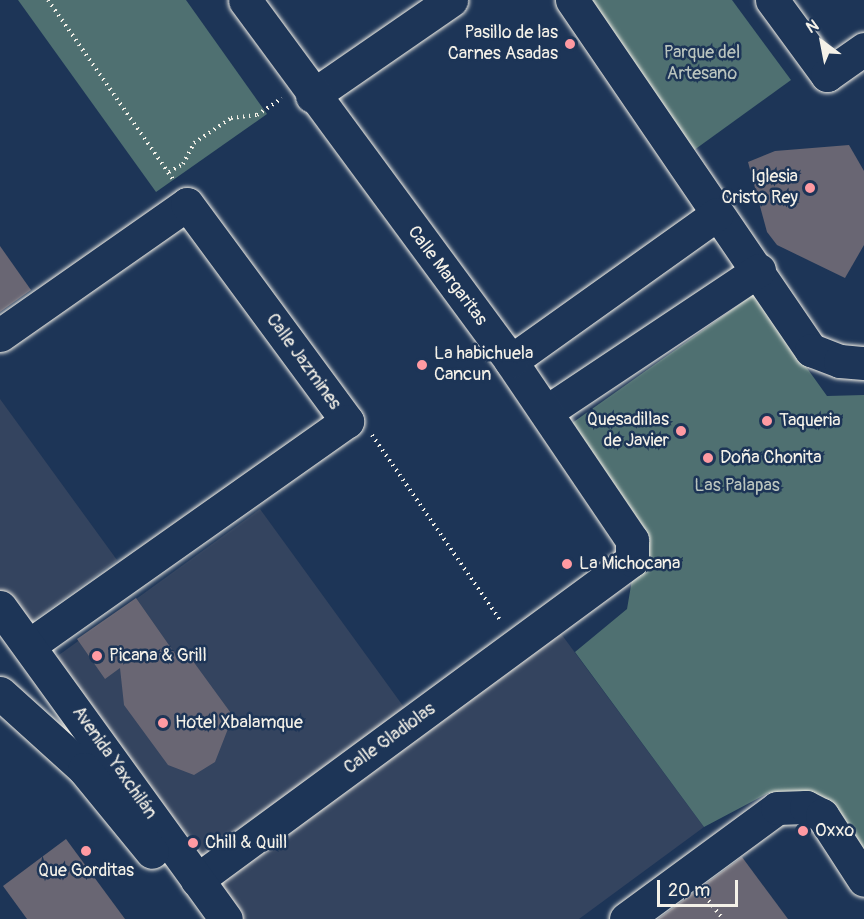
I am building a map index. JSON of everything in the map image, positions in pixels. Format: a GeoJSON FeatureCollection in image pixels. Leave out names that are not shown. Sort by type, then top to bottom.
{"type":"FeatureCollection","features":[{"type":"Feature","properties":{"kind":"street","name":"Calle Margaritas"},"geometry":{"type":"LineString","coordinates":[[245,0],[308,89],[511,361],[632,540],[632,560],[582,597]]}},
{"type":"Feature","properties":{"kind":"street"},"geometry":{"type":"LineString","coordinates":[[308,89],[451,0]]}},
{"type":"Feature","properties":{"kind":"street"},"geometry":{"type":"LineString","coordinates":[[572,0],[717,214],[759,270],[811,350],[840,361],[864,363]]}},
{"type":"Feature","properties":{"kind":"street"},"geometry":{"type":"LineString","coordinates":[[772,0],[827,75],[864,49]]}},
{"type":"Feature","properties":{"kind":"street"},"geometry":{"type":"LineString","coordinates":[[0,335],[187,204]]}},
{"type":"Feature","properties":{"kind":"street","name":"Calle Jazmines"},"geometry":{"type":"LineString","coordinates":[[30,645],[347,421],[187,204]]}},
{"type":"Feature","properties":{"kind":"street"},"geometry":{"type":"LineString","coordinates":[[511,361],[717,214]]}},
{"type":"Feature","properties":{"kind":"street"},"geometry":{"type":"LineString","coordinates":[[546,412],[759,270]]}},
{"type":"Feature","properties":{"kind":"street","name":"Calle Gladiolas"},"geometry":{"type":"LineString","coordinates":[[197,880],[582,597]]}},
{"type":"Feature","properties":{"kind":"street","name":"Avenida Yaxchilán"},"geometry":{"type":"LineString","coordinates":[[0,608],[30,645],[226,919]]}},
{"type":"Feature","properties":{"kind":"street","name":"Avenida Yaxchilán"},"geometry":{"type":"LineString","coordinates":[[0,693],[84,769],[148,846],[200,919]]}},
{"type":"Feature","properties":{"kind":"street"},"geometry":{"type":"LineString","coordinates":[[626,919],[777,808],[806,807],[822,815],[864,880]]}},
{"type":"Feature","properties":{"kind":"path"},"geometry":{"type":"LineString","coordinates":[[48,0],[170,172],[187,204]]}},
{"type":"Feature","properties":{"kind":"path"},"geometry":{"type":"LineString","coordinates":[[170,172],[183,164],[195,143],[231,118],[257,115],[308,89]]}},
{"type":"Feature","properties":{"kind":"path"},"geometry":{"type":"LineString","coordinates":[[347,421],[366,427],[518,645]]}},
{"type":"Feature","properties":{"kind":"shaded area"},"geometry":{"type":"Polygon","coordinates":[[[0,399],[117,560],[12,636],[0,619],[0,399]]]}},
{"type":"Feature","properties":{"kind":"shaded area"},"geometry":{"type":"Polygon","coordinates":[[[260,509],[416,724],[201,881],[45,665],[260,509]]]}},
{"type":"Feature","properties":{"kind":"shaded area"},"geometry":{"type":"Polygon","coordinates":[[[559,631],[704,827],[579,919],[219,919],[202,895],[559,631]]]}},
{"type":"Feature","properties":{"kind":"green space"},"geometry":{"type":"Polygon","coordinates":[[[18,0],[186,0],[267,114],[156,192],[18,0]]]}},
{"type":"Feature","properties":{"kind":"green space","name":"Parque del Artesano"},"geometry":{"type":"Polygon","coordinates":[[[579,0],[732,0],[791,80],[690,153],[579,0]]]}},
{"type":"Feature","properties":{"kind":"green space","name":"Las Palapas"},"geometry":{"type":"Polygon","coordinates":[[[754,294],[827,396],[864,395],[864,850],[830,803],[768,793],[704,827],[575,652],[627,609],[635,562],[551,438],[754,294]]]}},
{"type":"Feature","properties":{"kind":"building","name":"Iglesia Cristo Rey"},"geometry":{"type":"Polygon","coordinates":[[[849,145],[864,171],[864,245],[845,278],[777,245],[767,232],[748,162],[775,151],[849,145]]]}},
{"type":"Feature","properties":{"kind":"building"},"geometry":{"type":"Polygon","coordinates":[[[0,246],[31,290],[0,312],[0,246]]]}},
{"type":"Feature","properties":{"kind":"building"},"geometry":{"type":"Polygon","coordinates":[[[136,598],[178,658],[190,657],[233,716],[215,762],[194,775],[168,765],[124,705],[120,668],[105,679],[77,639],[136,598]]]}},
{"type":"Feature","properties":{"kind":"building"},"geometry":{"type":"Polygon","coordinates":[[[66,839],[125,919],[27,919],[3,886],[66,839]]]}},
{"type":"Feature","properties":{"kind":"building"},"geometry":{"type":"Polygon","coordinates":[[[742,857],[788,919],[658,919],[742,857]]]}},
{"type":"Feature","properties":{"kind":"place","name":"Pasillo de las Carnes Asadas"},"geometry":{"type":"Point","coordinates":[570,44]}},
{"type":"Feature","properties":{"kind":"place","name":"Iglesia Cristo Rey"},"geometry":{"type":"Point","coordinates":[810,188]}},
{"type":"Feature","properties":{"kind":"place","name":"La habichuela Cancun"},"geometry":{"type":"Point","coordinates":[422,365]}},
{"type":"Feature","properties":{"kind":"place","name":"Taqueria"},"geometry":{"type":"Point","coordinates":[767,421]}},
{"type":"Feature","properties":{"kind":"place","name":"Quesadillas de Javier"},"geometry":{"type":"Point","coordinates":[681,431]}},
{"type":"Feature","properties":{"kind":"place","name":"Doña Chonita"},"geometry":{"type":"Point","coordinates":[708,458]}},
{"type":"Feature","properties":{"kind":"place","name":"La Michocana"},"geometry":{"type":"Point","coordinates":[567,564]}},
{"type":"Feature","properties":{"kind":"place","name":"Picana & Grill"},"geometry":{"type":"Point","coordinates":[97,656]}},
{"type":"Feature","properties":{"kind":"place","name":"Hotel Xbalamque"},"geometry":{"type":"Point","coordinates":[163,723]}},
{"type":"Feature","properties":{"kind":"place","name":"Oxxo"},"geometry":{"type":"Point","coordinates":[803,831]}},
{"type":"Feature","properties":{"kind":"place","name":"Chill & Quill"},"geometry":{"type":"Point","coordinates":[193,843]}},
{"type":"Feature","properties":{"kind":"place","name":"Que Gorditas"},"geometry":{"type":"Point","coordinates":[86,851]}}]}
